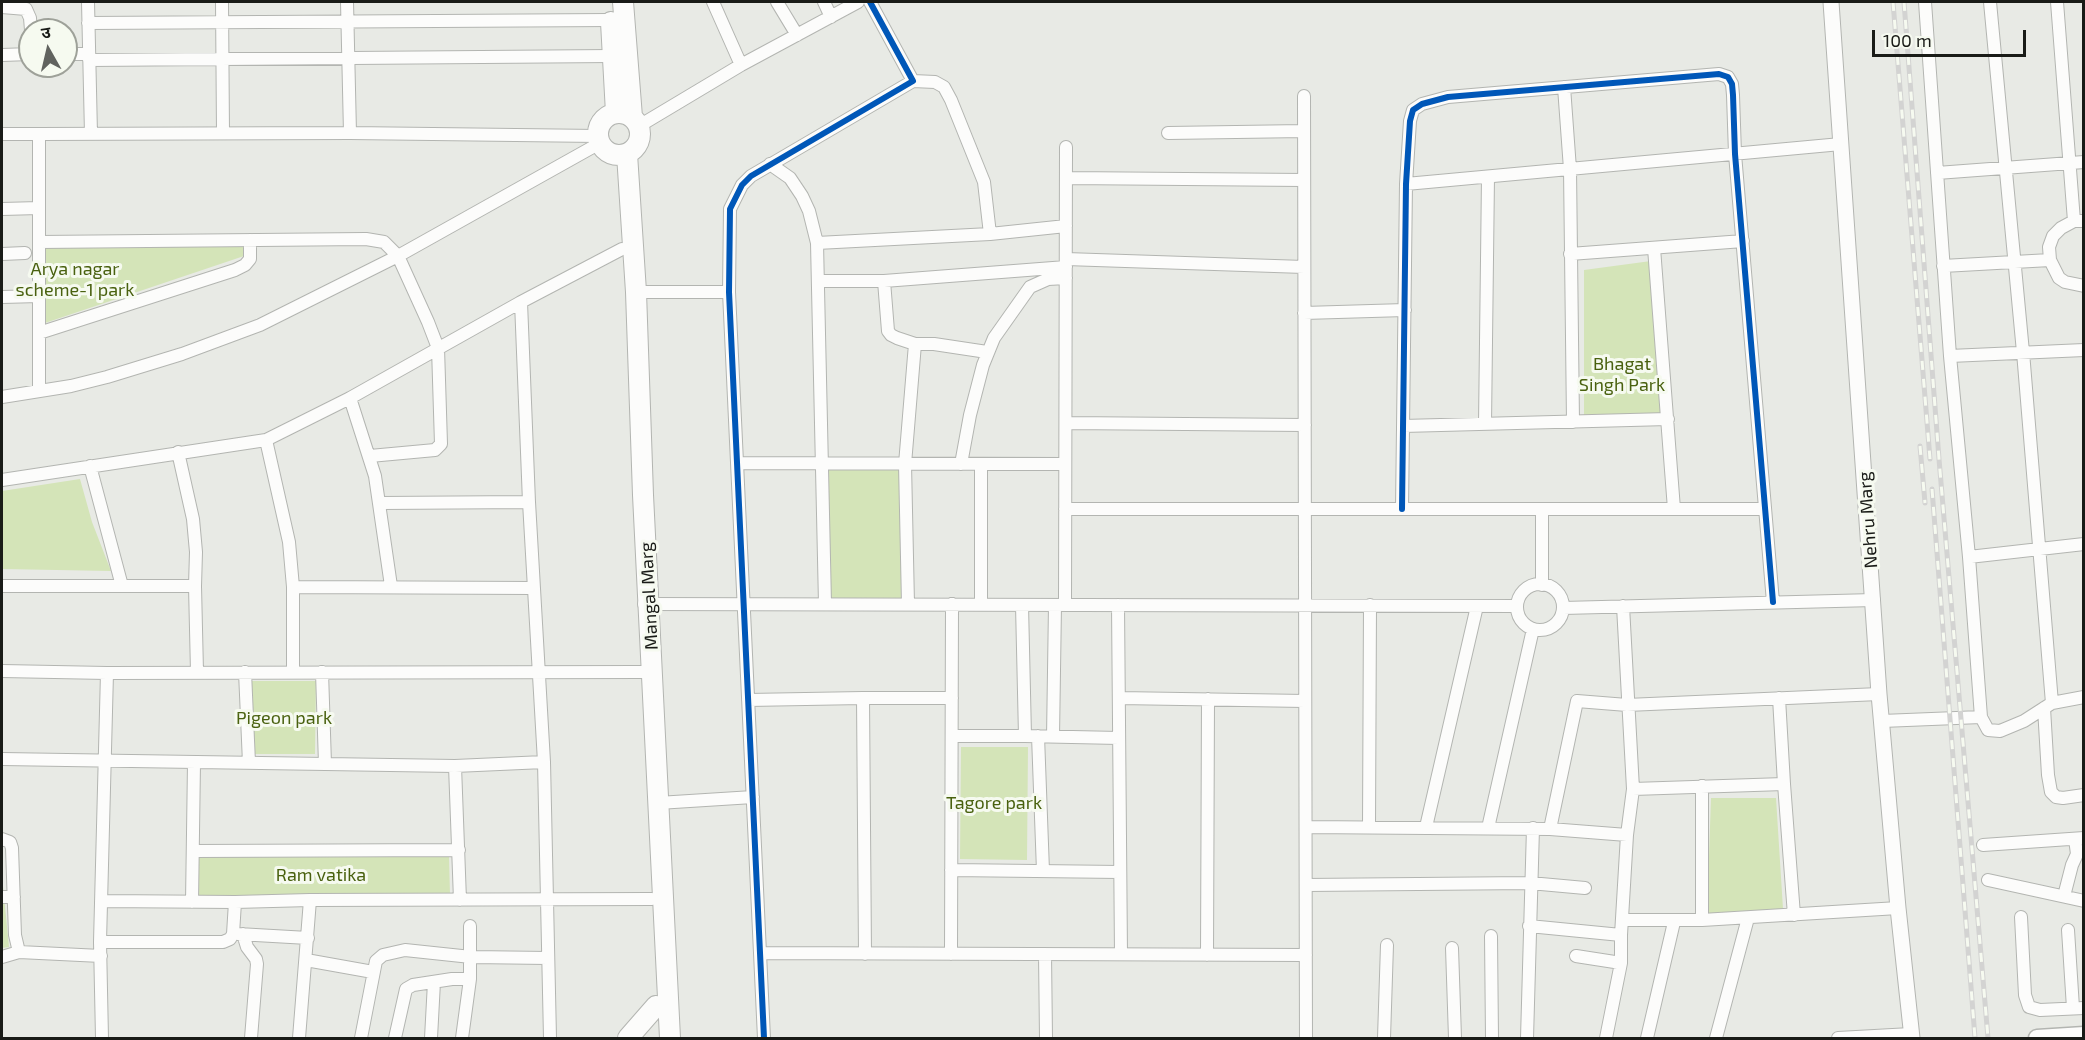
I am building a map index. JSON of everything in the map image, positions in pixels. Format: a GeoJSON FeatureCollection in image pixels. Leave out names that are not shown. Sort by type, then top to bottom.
{"type":"FeatureCollection","features":[{"type":"Feature","properties":{"kind":"main road"},"geometry":{"type":"LineString","coordinates":[[623,2],[629,118]]}},
{"type":"Feature","properties":{"kind":"main road"},"geometry":{"type":"LineString","coordinates":[[611,11],[612,56],[629,118],[640,141],[636,148],[622,154],[608,152],[599,139],[602,121],[629,118]]}},
{"type":"Feature","properties":{"kind":"main road","name":"Mangal Marg"},"geometry":{"type":"LineString","coordinates":[[622,154],[622,249],[644,604],[653,803],[652,900],[657,1038]]}},
{"type":"Feature","properties":{"kind":"main road","name":"Mangal Marg"},"geometry":{"type":"LineString","coordinates":[[622,154],[636,292],[644,604],[642,672],[670,1038]]}},
{"type":"Feature","properties":{"kind":"main road"},"geometry":{"type":"LineString","coordinates":[[628,1038],[656,1006]]}},
{"type":"Feature","properties":{"kind":"main road"},"geometry":{"type":"LineString","coordinates":[[2037,1038],[2084,1035]]}},
{"type":"Feature","properties":{"kind":"street"},"geometry":{"type":"LineString","coordinates":[[88,2],[91,134]]}},
{"type":"Feature","properties":{"kind":"street"},"geometry":{"type":"LineString","coordinates":[[222,2],[223,133]]}},
{"type":"Feature","properties":{"kind":"street"},"geometry":{"type":"LineString","coordinates":[[347,2],[350,133]]}},
{"type":"Feature","properties":{"kind":"street"},"geometry":{"type":"LineString","coordinates":[[712,2],[741,65]]}},
{"type":"Feature","properties":{"kind":"street"},"geometry":{"type":"LineString","coordinates":[[777,2],[797,35]]}},
{"type":"Feature","properties":{"kind":"street"},"geometry":{"type":"LineString","coordinates":[[824,2],[831,17]]}},
{"type":"Feature","properties":{"kind":"street"},"geometry":{"type":"LineString","coordinates":[[870,2],[913,81]]}},
{"type":"Feature","properties":{"kind":"street","name":"Nehru Marg"},"geometry":{"type":"LineString","coordinates":[[1831,2],[1882,721],[1898,908],[1912,1036]]}},
{"type":"Feature","properties":{"kind":"street"},"geometry":{"type":"LineString","coordinates":[[1925,2],[1950,356],[1981,717],[1988,730],[2000,731],[2024,721],[2048,705],[2084,697]]}},
{"type":"Feature","properties":{"kind":"street"},"geometry":{"type":"LineString","coordinates":[[1990,2],[2040,548],[2048,705],[2048,775],[2051,792],[2056,796],[2063,798],[2084,795]]}},
{"type":"Feature","properties":{"kind":"street"},"geometry":{"type":"LineString","coordinates":[[2057,2],[2069,163],[2079,221],[2061,228],[2054,236],[2049,247],[2050,260],[2059,278],[2076,286],[2084,286]]}},
{"type":"Feature","properties":{"kind":"street"},"geometry":{"type":"LineString","coordinates":[[629,118],[741,65],[854,3]]}},
{"type":"Feature","properties":{"kind":"street"},"geometry":{"type":"LineString","coordinates":[[2,7],[26,9],[30,18]]}},
{"type":"Feature","properties":{"kind":"street"},"geometry":{"type":"LineString","coordinates":[[88,23],[347,22],[611,11]]}},
{"type":"Feature","properties":{"kind":"street"},"geometry":{"type":"LineString","coordinates":[[2,55],[18,54]]}},
{"type":"Feature","properties":{"kind":"street"},"geometry":{"type":"LineString","coordinates":[[78,56],[223,59],[612,56]]}},
{"type":"Feature","properties":{"kind":"street"},"geometry":{"type":"LineString","coordinates":[[1402,509],[1406,184],[1410,121],[1413,110],[1422,104],[1448,97],[1719,74],[1728,77],[1732,84],[1735,154],[1773,602]]}},
{"type":"Feature","properties":{"kind":"street"},"geometry":{"type":"LineString","coordinates":[[764,1038],[729,292],[730,209],[742,185],[751,176],[770,164],[913,81],[935,82],[944,87],[951,100],[981,170],[990,234]]}},
{"type":"Feature","properties":{"kind":"street"},"geometry":{"type":"LineString","coordinates":[[1564,87],[1570,169],[1574,422]]}},
{"type":"Feature","properties":{"kind":"street"},"geometry":{"type":"LineString","coordinates":[[1304,96],[1306,1038]]}},
{"type":"Feature","properties":{"kind":"street"},"geometry":{"type":"LineString","coordinates":[[1168,133],[1304,131]]}},
{"type":"Feature","properties":{"kind":"street"},"geometry":{"type":"LineString","coordinates":[[2,134],[350,133],[599,139]]}},
{"type":"Feature","properties":{"kind":"street"},"geometry":{"type":"LineString","coordinates":[[39,134],[39,392]]}},
{"type":"Feature","properties":{"kind":"street"},"geometry":{"type":"LineString","coordinates":[[2,397],[39,392],[107,377],[214,343],[279,316],[398,256],[599,139]]}},
{"type":"Feature","properties":{"kind":"street"},"geometry":{"type":"LineString","coordinates":[[1406,184],[1841,144]]}},
{"type":"Feature","properties":{"kind":"street"},"geometry":{"type":"LineString","coordinates":[[1053,736],[1065,509],[1066,147]]}},
{"type":"Feature","properties":{"kind":"street"},"geometry":{"type":"LineString","coordinates":[[1937,173],[2084,162]]}},
{"type":"Feature","properties":{"kind":"street"},"geometry":{"type":"LineString","coordinates":[[770,164],[790,178],[802,196],[809,211],[817,243],[825,604]]}},
{"type":"Feature","properties":{"kind":"street"},"geometry":{"type":"LineString","coordinates":[[1485,424],[1488,177]]}},
{"type":"Feature","properties":{"kind":"street"},"geometry":{"type":"LineString","coordinates":[[1066,178],[1304,180]]}},
{"type":"Feature","properties":{"kind":"street"},"geometry":{"type":"LineString","coordinates":[[2,209],[39,208]]}},
{"type":"Feature","properties":{"kind":"street"},"geometry":{"type":"LineString","coordinates":[[817,243],[990,234],[1066,226]]}},
{"type":"Feature","properties":{"kind":"street"},"geometry":{"type":"LineString","coordinates":[[39,333],[236,270],[250,259],[250,240]]}},
{"type":"Feature","properties":{"kind":"street"},"geometry":{"type":"LineString","coordinates":[[39,242],[378,240],[390,246],[398,256],[438,348],[441,435],[439,448],[435,450],[370,456]]}},
{"type":"Feature","properties":{"kind":"street"},"geometry":{"type":"LineString","coordinates":[[1570,254],[1743,241]]}},
{"type":"Feature","properties":{"kind":"street"},"geometry":{"type":"LineString","coordinates":[[1654,248],[1674,508]]}},
{"type":"Feature","properties":{"kind":"street"},"geometry":{"type":"LineString","coordinates":[[2,480],[266,440],[350,398],[521,302],[622,249]]}},
{"type":"Feature","properties":{"kind":"street"},"geometry":{"type":"LineString","coordinates":[[2,254],[25,253]]}},
{"type":"Feature","properties":{"kind":"street"},"geometry":{"type":"LineString","coordinates":[[1944,266],[2050,260]]}},
{"type":"Feature","properties":{"kind":"street"},"geometry":{"type":"LineString","coordinates":[[818,281],[884,281],[1066,268],[1304,267]]}},
{"type":"Feature","properties":{"kind":"street"},"geometry":{"type":"LineString","coordinates":[[961,464],[970,415],[987,352],[994,338],[1030,287],[1066,268]]}},
{"type":"Feature","properties":{"kind":"street"},"geometry":{"type":"LineString","coordinates":[[884,281],[888,331],[891,335],[915,344],[934,344],[987,352]]}},
{"type":"Feature","properties":{"kind":"street"},"geometry":{"type":"LineString","coordinates":[[636,292],[729,292]]}},
{"type":"Feature","properties":{"kind":"street"},"geometry":{"type":"LineString","coordinates":[[2,297],[39,296]]}},
{"type":"Feature","properties":{"kind":"street"},"geometry":{"type":"LineString","coordinates":[[521,302],[529,502],[544,762],[550,1038]]}},
{"type":"Feature","properties":{"kind":"street"},"geometry":{"type":"LineString","coordinates":[[1304,313],[1405,310]]}},
{"type":"Feature","properties":{"kind":"street"},"geometry":{"type":"LineString","coordinates":[[908,604],[905,464],[915,344]]}},
{"type":"Feature","properties":{"kind":"street"},"geometry":{"type":"LineString","coordinates":[[1950,356],[2084,350]]}},
{"type":"Feature","properties":{"kind":"street"},"geometry":{"type":"LineString","coordinates":[[350,398],[370,456],[381,503],[391,586]]}},
{"type":"Feature","properties":{"kind":"street"},"geometry":{"type":"LineString","coordinates":[[1403,426],[1668,420]]}},
{"type":"Feature","properties":{"kind":"street"},"geometry":{"type":"LineString","coordinates":[[1066,423],[1305,425]]}},
{"type":"Feature","properties":{"kind":"street"},"geometry":{"type":"LineString","coordinates":[[266,440],[286,528],[293,587],[292,672]]}},
{"type":"Feature","properties":{"kind":"street"},"geometry":{"type":"LineString","coordinates":[[178,452],[193,519],[196,552],[197,672]]}},
{"type":"Feature","properties":{"kind":"street"},"geometry":{"type":"LineString","coordinates":[[737,463],[1065,464]]}},
{"type":"Feature","properties":{"kind":"street"},"geometry":{"type":"LineString","coordinates":[[981,464],[981,604]]}},
{"type":"Feature","properties":{"kind":"street"},"geometry":{"type":"LineString","coordinates":[[90,466],[123,586]]}},
{"type":"Feature","properties":{"kind":"street"},"geometry":{"type":"LineString","coordinates":[[381,503],[529,502]]}},
{"type":"Feature","properties":{"kind":"street"},"geometry":{"type":"LineString","coordinates":[[1065,509],[1766,509]]}},
{"type":"Feature","properties":{"kind":"street"},"geometry":{"type":"LineString","coordinates":[[1542,509],[1542,585]]}},
{"type":"Feature","properties":{"kind":"street"},"geometry":{"type":"LineString","coordinates":[[1969,557],[2084,544]]}},
{"type":"Feature","properties":{"kind":"street"},"geometry":{"type":"LineString","coordinates":[[1542,585],[1549,586],[1559,595],[1563,608],[1557,623],[1541,630],[1524,624],[1517,606],[1518,599],[1528,588],[1542,585]]}},
{"type":"Feature","properties":{"kind":"street"},"geometry":{"type":"LineString","coordinates":[[2,586],[195,586]]}},
{"type":"Feature","properties":{"kind":"street"},"geometry":{"type":"LineString","coordinates":[[293,587],[534,588]]}},
{"type":"Feature","properties":{"kind":"street"},"geometry":{"type":"LineString","coordinates":[[1563,608],[1874,600]]}},
{"type":"Feature","properties":{"kind":"street"},"geometry":{"type":"LineString","coordinates":[[644,604],[1517,606]]}},
{"type":"Feature","properties":{"kind":"street"},"geometry":{"type":"LineString","coordinates":[[951,954],[952,604]]}},
{"type":"Feature","properties":{"kind":"street"},"geometry":{"type":"LineString","coordinates":[[1022,604],[1025,736]]}},
{"type":"Feature","properties":{"kind":"street"},"geometry":{"type":"LineString","coordinates":[[1118,605],[1120,954]]}},
{"type":"Feature","properties":{"kind":"street"},"geometry":{"type":"LineString","coordinates":[[1369,826],[1370,605]]}},
{"type":"Feature","properties":{"kind":"street"},"geometry":{"type":"LineString","coordinates":[[1426,827],[1477,606]]}},
{"type":"Feature","properties":{"kind":"street"},"geometry":{"type":"LineString","coordinates":[[1606,1038],[1621,963],[1627,835],[1634,789],[1623,606]]}},
{"type":"Feature","properties":{"kind":"street"},"geometry":{"type":"LineString","coordinates":[[1488,828],[1533,629]]}},
{"type":"Feature","properties":{"kind":"street"},"geometry":{"type":"LineString","coordinates":[[2,671],[107,673],[642,672]]}},
{"type":"Feature","properties":{"kind":"street"},"geometry":{"type":"LineString","coordinates":[[245,672],[249,763]]}},
{"type":"Feature","properties":{"kind":"street"},"geometry":{"type":"LineString","coordinates":[[322,672],[325,764]]}},
{"type":"Feature","properties":{"kind":"street"},"geometry":{"type":"LineString","coordinates":[[102,1038],[100,942],[107,673]]}},
{"type":"Feature","properties":{"kind":"street"},"geometry":{"type":"LineString","coordinates":[[1550,829],[1577,701],[1628,705],[1880,694]]}},
{"type":"Feature","properties":{"kind":"street"},"geometry":{"type":"LineString","coordinates":[[863,698],[864,954]]}},
{"type":"Feature","properties":{"kind":"street"},"geometry":{"type":"LineString","coordinates":[[748,700],[952,698]]}},
{"type":"Feature","properties":{"kind":"street"},"geometry":{"type":"LineString","coordinates":[[1119,698],[1305,701]]}},
{"type":"Feature","properties":{"kind":"street"},"geometry":{"type":"LineString","coordinates":[[1779,698],[1794,915]]}},
{"type":"Feature","properties":{"kind":"street"},"geometry":{"type":"LineString","coordinates":[[1208,955],[1209,699]]}},
{"type":"Feature","properties":{"kind":"street"},"geometry":{"type":"LineString","coordinates":[[1882,721],[1981,717]]}},
{"type":"Feature","properties":{"kind":"street"},"geometry":{"type":"LineString","coordinates":[[952,736],[1119,738]]}},
{"type":"Feature","properties":{"kind":"street"},"geometry":{"type":"LineString","coordinates":[[1038,736],[1043,871]]}},
{"type":"Feature","properties":{"kind":"street"},"geometry":{"type":"LineString","coordinates":[[2,759],[455,766],[544,762]]}},
{"type":"Feature","properties":{"kind":"street"},"geometry":{"type":"LineString","coordinates":[[192,902],[194,763]]}},
{"type":"Feature","properties":{"kind":"street"},"geometry":{"type":"LineString","coordinates":[[455,766],[460,900]]}},
{"type":"Feature","properties":{"kind":"street"},"geometry":{"type":"LineString","coordinates":[[1634,789],[1784,784]]}},
{"type":"Feature","properties":{"kind":"street"},"geometry":{"type":"LineString","coordinates":[[1702,786],[1702,920]]}},
{"type":"Feature","properties":{"kind":"street"},"geometry":{"type":"LineString","coordinates":[[653,803],[753,797]]}},
{"type":"Feature","properties":{"kind":"street"},"geometry":{"type":"LineString","coordinates":[[1306,826],[1533,828],[1627,835]]}},
{"type":"Feature","properties":{"kind":"street"},"geometry":{"type":"LineString","coordinates":[[1527,1038],[1533,828]]}},
{"type":"Feature","properties":{"kind":"street"},"geometry":{"type":"LineString","coordinates":[[1983,845],[2079,838],[2077,854],[2064,896]]}},
{"type":"Feature","properties":{"kind":"street"},"geometry":{"type":"LineString","coordinates":[[2,839],[10,842],[12,848],[8,897],[19,952]]}},
{"type":"Feature","properties":{"kind":"street"},"geometry":{"type":"LineString","coordinates":[[193,851],[459,850]]}},
{"type":"Feature","properties":{"kind":"street"},"geometry":{"type":"LineString","coordinates":[[951,870],[1120,872]]}},
{"type":"Feature","properties":{"kind":"street"},"geometry":{"type":"LineString","coordinates":[[1988,880],[2084,901]]}},
{"type":"Feature","properties":{"kind":"street"},"geometry":{"type":"LineString","coordinates":[[1306,885],[1530,883],[1585,888]]}},
{"type":"Feature","properties":{"kind":"street"},"geometry":{"type":"LineString","coordinates":[[299,1038],[310,900]]}},
{"type":"Feature","properties":{"kind":"street"},"geometry":{"type":"LineString","coordinates":[[101,901],[652,900]]}},
{"type":"Feature","properties":{"kind":"street"},"geometry":{"type":"LineString","coordinates":[[235,902],[238,934],[256,959],[257,964],[251,1038]]}},
{"type":"Feature","properties":{"kind":"street"},"geometry":{"type":"LineString","coordinates":[[1622,920],[1674,922],[1898,908]]}},
{"type":"Feature","properties":{"kind":"street"},"geometry":{"type":"LineString","coordinates":[[2021,917],[2025,995],[2029,1006],[2040,1010],[2078,1008],[2068,930]]}},
{"type":"Feature","properties":{"kind":"street"},"geometry":{"type":"LineString","coordinates":[[1716,1038],[1748,918]]}},
{"type":"Feature","properties":{"kind":"street"},"geometry":{"type":"LineString","coordinates":[[1647,1038],[1674,922]]}},
{"type":"Feature","properties":{"kind":"street"},"geometry":{"type":"LineString","coordinates":[[462,1038],[470,979],[470,926]]}},
{"type":"Feature","properties":{"kind":"street"},"geometry":{"type":"LineString","coordinates":[[1529,927],[1621,935]]}},
{"type":"Feature","properties":{"kind":"street"},"geometry":{"type":"LineString","coordinates":[[100,942],[212,943],[230,939],[238,934],[308,938]]}},
{"type":"Feature","properties":{"kind":"street"},"geometry":{"type":"LineString","coordinates":[[1491,936],[1492,1038]]}},
{"type":"Feature","properties":{"kind":"street"},"geometry":{"type":"LineString","coordinates":[[1384,1038],[1388,945]]}},
{"type":"Feature","properties":{"kind":"street"},"geometry":{"type":"LineString","coordinates":[[1452,948],[1455,1038]]}},
{"type":"Feature","properties":{"kind":"street"},"geometry":{"type":"LineString","coordinates":[[360,1038],[372,972],[376,961],[383,955],[405,950],[471,957],[548,958]]}},
{"type":"Feature","properties":{"kind":"street"},"geometry":{"type":"LineString","coordinates":[[2,957],[19,952],[101,956]]}},
{"type":"Feature","properties":{"kind":"street"},"geometry":{"type":"LineString","coordinates":[[760,953],[1306,955]]}},
{"type":"Feature","properties":{"kind":"street"},"geometry":{"type":"LineString","coordinates":[[1045,954],[1046,1038]]}},
{"type":"Feature","properties":{"kind":"street"},"geometry":{"type":"LineString","coordinates":[[1576,956],[1621,963]]}},
{"type":"Feature","properties":{"kind":"street"},"geometry":{"type":"LineString","coordinates":[[306,960],[372,972]]}},
{"type":"Feature","properties":{"kind":"street"},"geometry":{"type":"LineString","coordinates":[[394,1038],[406,989],[413,985],[470,979]]}},
{"type":"Feature","properties":{"kind":"street"},"geometry":{"type":"LineString","coordinates":[[431,1038],[434,982]]}},
{"type":"Feature","properties":{"kind":"street"},"geometry":{"type":"LineString","coordinates":[[1838,1038],[1912,1036]]}},
{"type":"Feature","properties":{"kind":"green space","name":"Arya nagar scheme-1 park"},"geometry":{"type":"Polygon","coordinates":[[[243,245],[244,256],[42,324],[39,296],[46,247],[243,245]]]}},
{"type":"Feature","properties":{"kind":"green space","name":"Bhagat Singh Park"},"geometry":{"type":"Polygon","coordinates":[[[1651,261],[1663,416],[1584,418],[1584,270],[1651,261]]]}},
{"type":"Feature","properties":{"kind":"green space"},"geometry":{"type":"Polygon","coordinates":[[[826,468],[901,470],[903,602],[831,599],[826,468]]]}},
{"type":"Feature","properties":{"kind":"green space"},"geometry":{"type":"Polygon","coordinates":[[[80,479],[92,522],[111,571],[2,569],[2,491],[80,479]]]}},
{"type":"Feature","properties":{"kind":"green space","name":"Pigeon park"},"geometry":{"type":"Polygon","coordinates":[[[252,681],[316,681],[315,754],[252,754],[252,681]]]}},
{"type":"Feature","properties":{"kind":"green space","name":"Tagore park"},"geometry":{"type":"Polygon","coordinates":[[[961,747],[1028,747],[1027,860],[960,859],[961,747]]]}},
{"type":"Feature","properties":{"kind":"green space"},"geometry":{"type":"Polygon","coordinates":[[[1711,798],[1776,798],[1783,909],[1707,914],[1711,798]]]}},
{"type":"Feature","properties":{"kind":"green space","name":"Ram vatika"},"geometry":{"type":"Polygon","coordinates":[[[194,855],[449,856],[450,895],[193,895],[194,855]]]}},
{"type":"Feature","properties":{"kind":"green space"},"geometry":{"type":"Polygon","coordinates":[[[2,876],[9,947],[2,948],[2,876]]]}},
{"type":"Feature","properties":{"kind":"railway"},"geometry":{"type":"LineString","coordinates":[[1893,2],[1930,459]]}},
{"type":"Feature","properties":{"kind":"railway"},"geometry":{"type":"LineString","coordinates":[[1904,2],[1939,459],[1988,1038]]}},
{"type":"Feature","properties":{"kind":"railway"},"geometry":{"type":"LineString","coordinates":[[1920,446],[1925,503]]}},
{"type":"Feature","properties":{"kind":"railway"},"geometry":{"type":"LineString","coordinates":[[1932,489],[1975,1038]]}},
{"type":"Feature","properties":{"kind":"cycle path"},"geometry":{"type":"LineString","coordinates":[[764,1038],[729,292],[730,209],[742,185],[751,176],[913,81],[870,2]]}},
{"type":"Feature","properties":{"kind":"cycle path"},"geometry":{"type":"LineString","coordinates":[[1402,509],[1406,184],[1410,121],[1413,110],[1422,104],[1448,97],[1719,74],[1728,77],[1732,84],[1735,154],[1773,602]]}}]}
